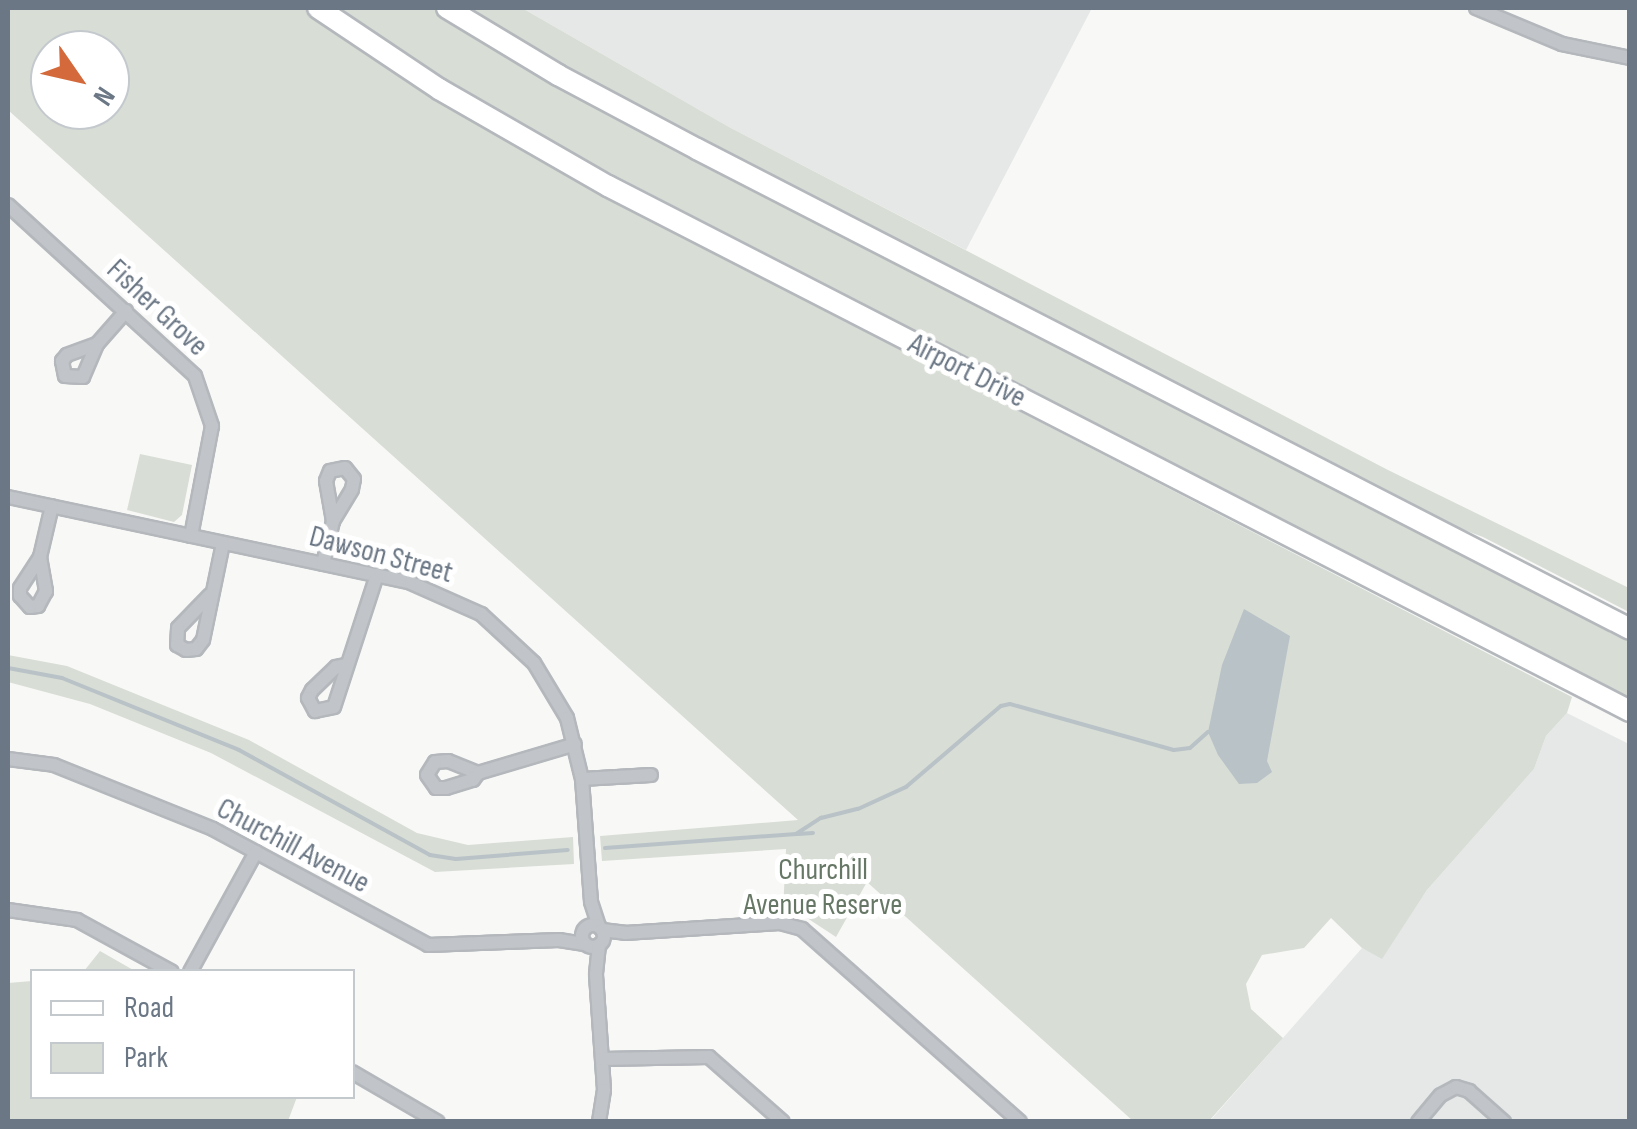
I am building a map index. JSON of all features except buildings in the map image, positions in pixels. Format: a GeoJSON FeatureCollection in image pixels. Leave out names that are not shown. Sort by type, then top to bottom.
{"type":"FeatureCollection","features":[{"type":"Feature","properties":{"kind":"main road","name":"Airport Drive"},"geometry":{"type":"LineString","coordinates":[[318,8],[439,90],[608,186],[1630,712]]}},
{"type":"Feature","properties":{"kind":"main road"},"geometry":{"type":"LineString","coordinates":[[447,8],[558,75],[697,149],[1630,629]]}},
{"type":"Feature","properties":{"kind":"street"},"geometry":{"type":"LineString","coordinates":[[1476,8],[1562,44],[1630,58]]}},
{"type":"Feature","properties":{"kind":"street","name":"Fisher Grove"},"geometry":{"type":"LineString","coordinates":[[8,205],[184,362],[210,411],[211,444],[192,536]]}},
{"type":"Feature","properties":{"kind":"street"},"geometry":{"type":"LineString","coordinates":[[96,344],[126,311]]}},
{"type":"Feature","properties":{"kind":"street","name":"Dawson Street"},"geometry":{"type":"LineString","coordinates":[[8,497],[431,588],[496,625],[544,676],[575,744],[582,778],[602,1059],[600,1122]]}},
{"type":"Feature","properties":{"kind":"street"},"geometry":{"type":"LineString","coordinates":[[40,557],[52,506]]}},
{"type":"Feature","properties":{"kind":"street"},"geometry":{"type":"LineString","coordinates":[[323,564],[333,520]]}},
{"type":"Feature","properties":{"kind":"street"},"geometry":{"type":"LineString","coordinates":[[210,596],[223,543]]}},
{"type":"Feature","properties":{"kind":"street"},"geometry":{"type":"LineString","coordinates":[[346,665],[377,575]]}},
{"type":"Feature","properties":{"kind":"street"},"geometry":{"type":"LineString","coordinates":[[478,773],[575,744]]}},
{"type":"Feature","properties":{"kind":"street","name":"Churchill Avenue"},"geometry":{"type":"LineString","coordinates":[[8,759],[70,770],[214,829],[428,945],[559,940],[780,923],[802,929],[1020,1122]]}},
{"type":"Feature","properties":{"kind":"street"},"geometry":{"type":"LineString","coordinates":[[582,778],[652,775]]}},
{"type":"Feature","properties":{"kind":"street"},"geometry":{"type":"LineString","coordinates":[[192,969],[256,852]]}},
{"type":"Feature","properties":{"kind":"street"},"geometry":{"type":"LineString","coordinates":[[8,910],[77,920],[167,969]]}},
{"type":"Feature","properties":{"kind":"street"},"geometry":{"type":"LineString","coordinates":[[602,1059],[708,1057],[783,1122]]}},
{"type":"Feature","properties":{"kind":"street"},"geometry":{"type":"LineString","coordinates":[[355,1074],[417,1116],[438,1122]]}},
{"type":"Feature","properties":{"kind":"street"},"geometry":{"type":"LineString","coordinates":[[1418,1122],[1442,1095],[1456,1087],[1469,1091],[1504,1122]]}},
{"type":"Feature","properties":{"kind":"shaded area"},"geometry":{"type":"Polygon","coordinates":[[[522,8],[1092,8],[966,250],[729,127],[522,8]]]}},
{"type":"Feature","properties":{"kind":"shaded area"},"geometry":{"type":"Polygon","coordinates":[[[1244,609],[1290,636],[1267,761],[1272,772],[1257,783],[1239,784],[1218,755],[1208,732],[1222,665],[1244,609]]]}},
{"type":"Feature","properties":{"kind":"shaded area"},"geometry":{"type":"Polygon","coordinates":[[[1567,713],[1629,744],[1629,1121],[1209,1122],[1362,948],[1382,958],[1427,890],[1534,769],[1546,736],[1567,713]]]}},
{"type":"Feature","properties":{"kind":"green space","name":"Churchill Avenue Reserve"},"geometry":{"type":"Polygon","coordinates":[[[8,8],[305,8],[452,108],[597,193],[1572,697],[1567,713],[1546,736],[1534,769],[1427,890],[1382,959],[1362,948],[1331,918],[1304,948],[1262,955],[1246,984],[1251,1009],[1283,1038],[1209,1121],[1133,1121],[867,882],[836,937],[804,916],[783,911],[786,849],[602,861],[600,836],[798,820],[30,130],[130,130],[130,30],[30,30],[30,130],[8,110],[8,8]]]}},
{"type":"Feature","properties":{"kind":"green space"},"geometry":{"type":"Polygon","coordinates":[[[341,8],[438,8],[1629,636],[1629,702],[549,141],[377,38],[341,8]]]}},
{"type":"Feature","properties":{"kind":"green space"},"geometry":{"type":"Polygon","coordinates":[[[466,8],[522,8],[729,127],[1388,470],[1629,588],[1629,612],[1483,537],[1432,518],[1003,296],[535,51],[466,8]]]}},
{"type":"Feature","properties":{"kind":"green space"},"geometry":{"type":"Polygon","coordinates":[[[140,454],[192,465],[182,515],[174,522],[127,510],[140,454]]]}},
{"type":"Feature","properties":{"kind":"green space"},"geometry":{"type":"Polygon","coordinates":[[[8,655],[67,666],[249,740],[417,833],[468,845],[573,837],[574,864],[435,872],[211,753],[90,704],[8,682],[8,655]]]}},
{"type":"Feature","properties":{"kind":"green space"},"geometry":{"type":"Polygon","coordinates":[[[100,951],[132,969],[86,969],[100,951]]]}},
{"type":"Feature","properties":{"kind":"green space"},"geometry":{"type":"Polygon","coordinates":[[[30,981],[30,1099],[296,1099],[288,1121],[8,1121],[8,983],[30,981]]]}},
{"type":"Feature","properties":{"kind":"waterway"},"geometry":{"type":"LineString","coordinates":[[8,668],[62,678],[239,750],[430,855],[456,859],[568,850]]}},
{"type":"Feature","properties":{"kind":"waterway"},"geometry":{"type":"LineString","coordinates":[[605,848],[796,834],[821,818],[858,809],[906,787],[1001,706],[1010,704],[1174,750],[1190,748],[1208,732]]}},
{"type":"Feature","properties":{"kind":"waterway"},"geometry":{"type":"LineString","coordinates":[[798,834],[813,833]]}}]}
